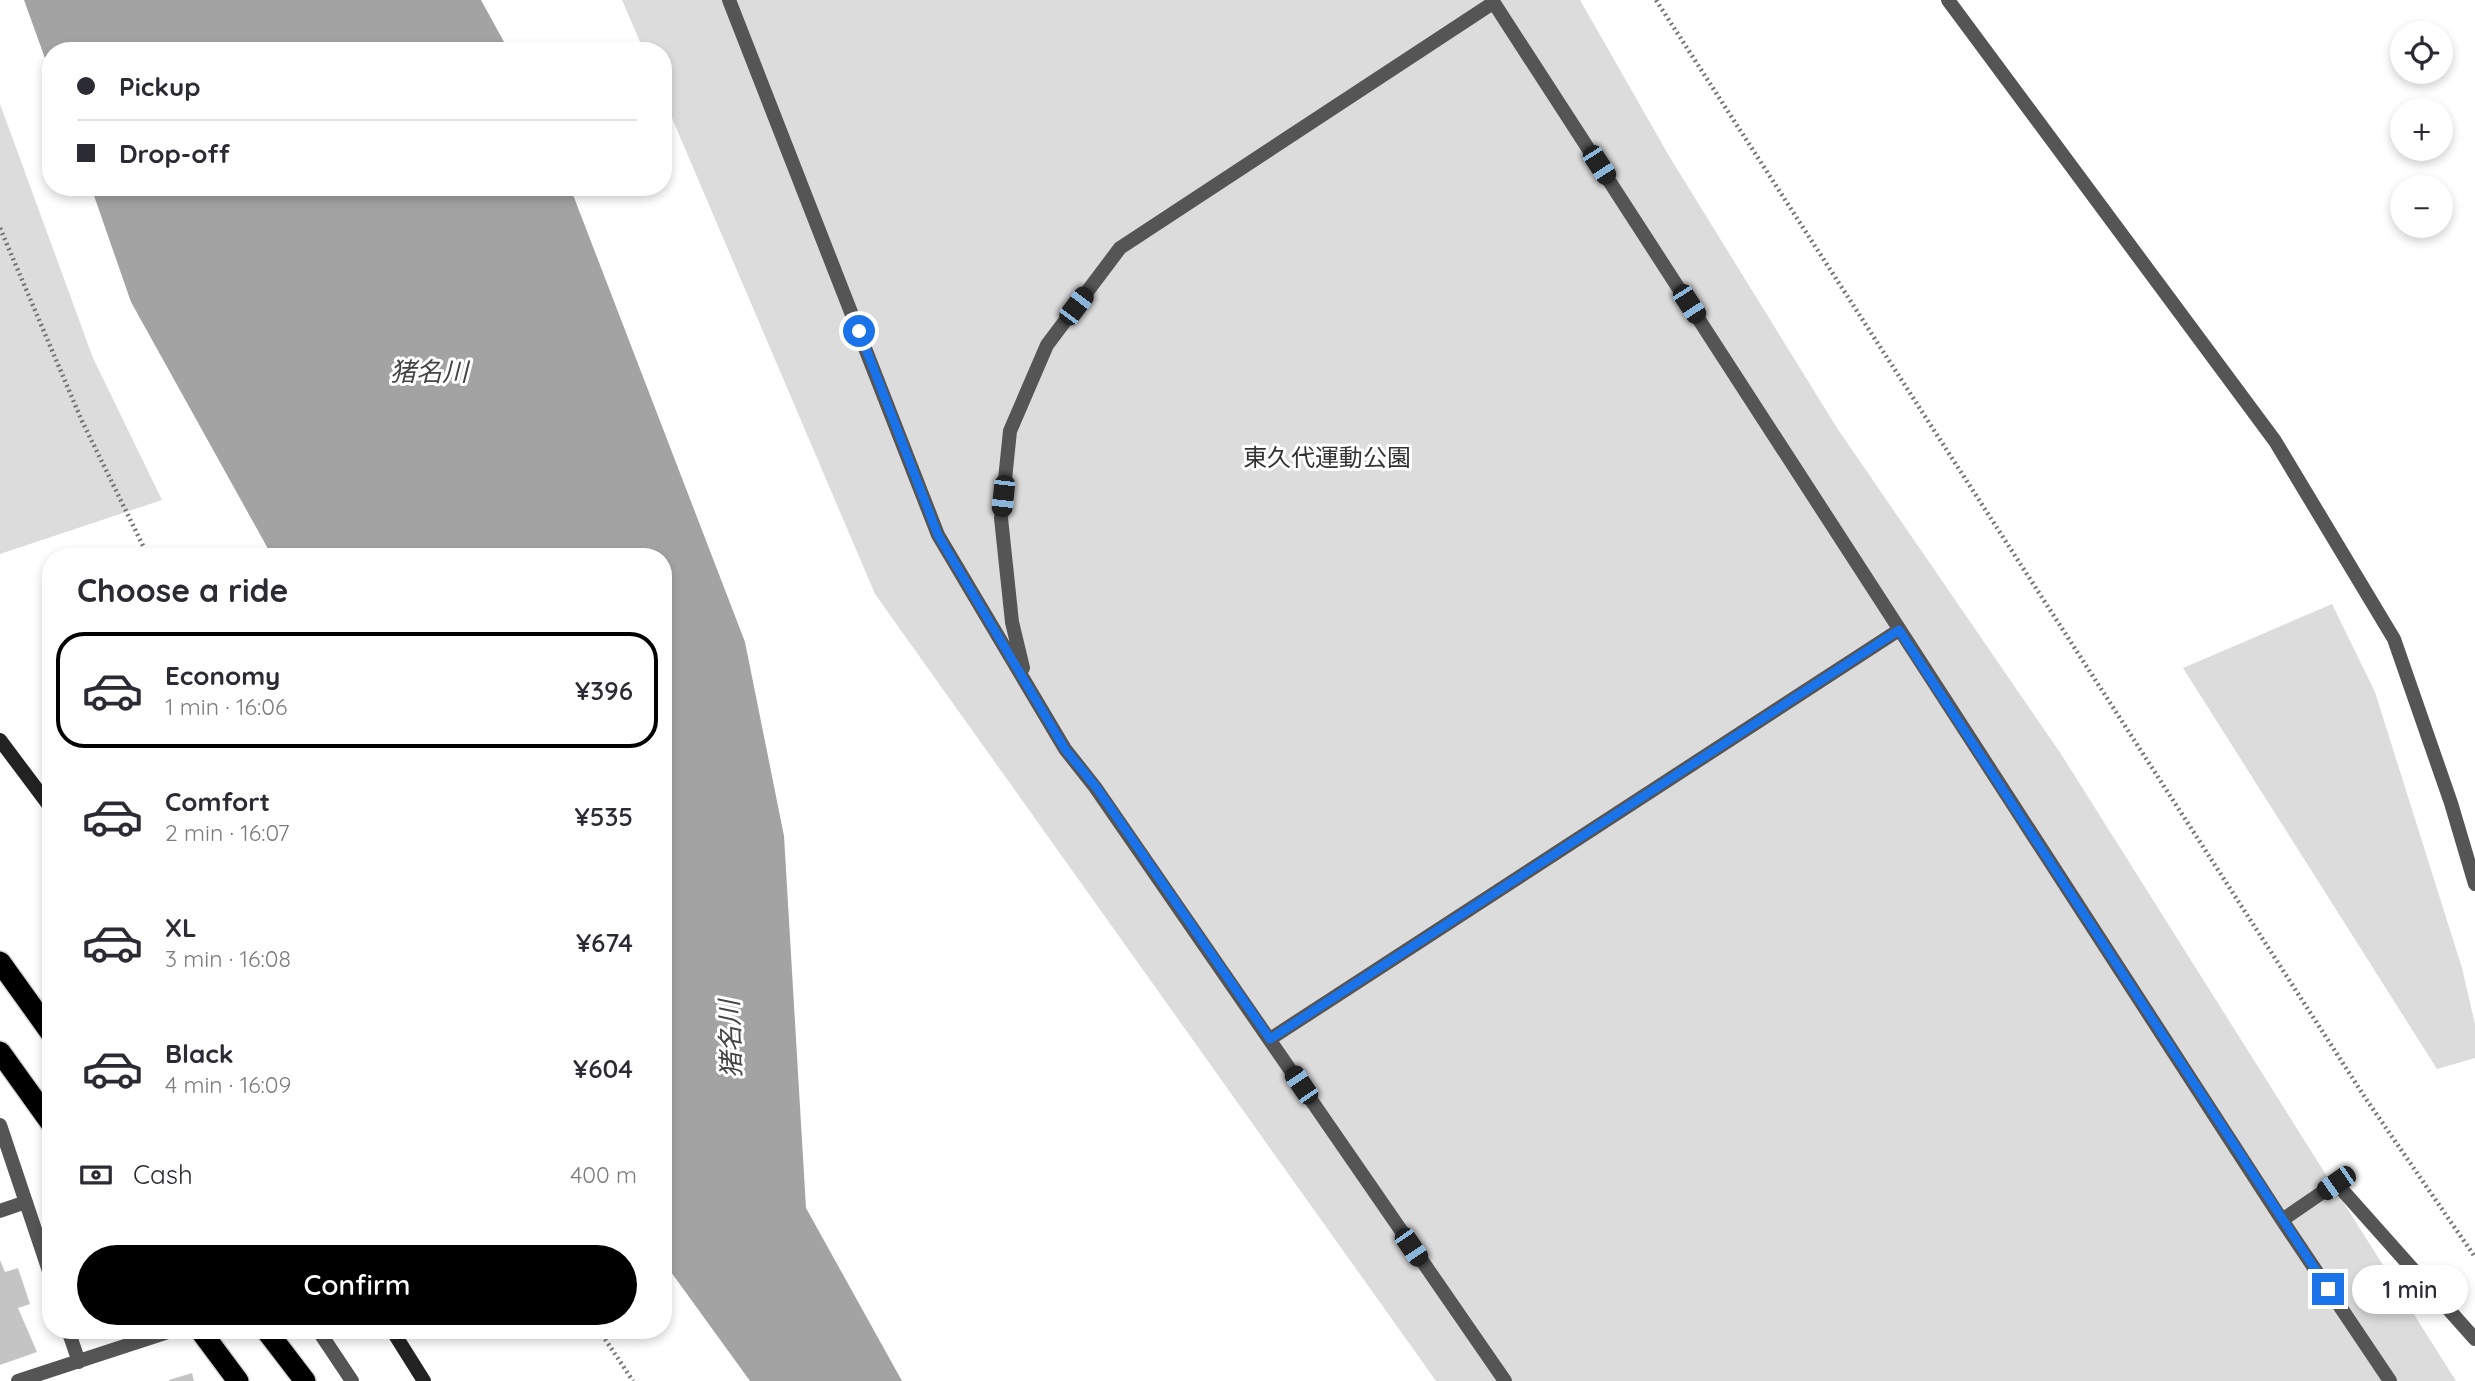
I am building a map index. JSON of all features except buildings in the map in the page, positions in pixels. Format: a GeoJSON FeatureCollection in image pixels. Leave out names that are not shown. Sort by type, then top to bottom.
{"type":"FeatureCollection","features":[{"type":"Feature","properties":{"kind":"highway"},"geometry":{"type":"LineString","coordinates":[[0,962],[42,1020]]}},
{"type":"Feature","properties":{"kind":"highway"},"geometry":{"type":"LineString","coordinates":[[0,1052],[42,1110]]}},
{"type":"Feature","properties":{"kind":"highway"},"geometry":{"type":"LineString","coordinates":[[207,1339],[239,1381]]}},
{"type":"Feature","properties":{"kind":"highway"},"geometry":{"type":"LineString","coordinates":[[273,1339],[305,1381]]}},
{"type":"Feature","properties":{"kind":"main road"},"geometry":{"type":"LineString","coordinates":[[0,740],[42,796]]}},
{"type":"Feature","properties":{"kind":"main road"},"geometry":{"type":"LineString","coordinates":[[398,1339],[424,1381]]}},
{"type":"Feature","properties":{"kind":"street"},"geometry":{"type":"LineString","coordinates":[[729,0],[938,535],[1065,749],[1096,787],[1489,1363],[1505,1381]]}},
{"type":"Feature","properties":{"kind":"street"},"geometry":{"type":"LineString","coordinates":[[1948,0],[2275,440],[2373,604],[2393,639],[2451,803],[2475,884]]}},
{"type":"Feature","properties":{"kind":"street"},"geometry":{"type":"LineString","coordinates":[[1027,683],[1012,622],[1001,518],[1010,431],[1047,345],[1120,248],[1493,1],[2282,1220],[2390,1381]]}},
{"type":"Feature","properties":{"kind":"street"},"geometry":{"type":"LineString","coordinates":[[1270,1039],[1899,630]]}},
{"type":"Feature","properties":{"kind":"street"},"geometry":{"type":"LineString","coordinates":[[0,1125],[42,1251]]}},
{"type":"Feature","properties":{"kind":"street"},"geometry":{"type":"LineString","coordinates":[[2282,1220],[2336,1183],[2475,1339]]}},
{"type":"Feature","properties":{"kind":"street"},"geometry":{"type":"LineString","coordinates":[[0,1211],[26,1202]]}},
{"type":"Feature","properties":{"kind":"street"},"geometry":{"type":"LineString","coordinates":[[71,1339],[79,1362]]}},
{"type":"Feature","properties":{"kind":"street"},"geometry":{"type":"LineString","coordinates":[[18,1381],[38,1378],[147,1339]]}},
{"type":"Feature","properties":{"kind":"street"},"geometry":{"type":"LineString","coordinates":[[324,1339],[352,1381]]}},
{"type":"Feature","properties":{"kind":"path"},"geometry":{"type":"LineString","coordinates":[[1656,0],[2366,1099],[2475,1257]]}},
{"type":"Feature","properties":{"kind":"path"},"geometry":{"type":"LineString","coordinates":[[0,228],[82,421],[144,548]]}},
{"type":"Feature","properties":{"kind":"path"},"geometry":{"type":"LineString","coordinates":[[605,1339],[634,1381]]}},
{"type":"Feature","properties":{"kind":"green space","name":"東久代運動公園"},"geometry":{"type":"Polygon","coordinates":[[[622,0],[1580,0],[1669,156],[1837,428],[2061,754],[2456,1381],[1436,1381],[875,594],[672,118],[672,42],[640,42],[622,0]]]}},
{"type":"Feature","properties":{"kind":"green space"},"geometry":{"type":"Polygon","coordinates":[[[0,104],[93,358],[162,500],[0,554],[0,104]]]}},
{"type":"Feature","properties":{"kind":"green space"},"geometry":{"type":"Polygon","coordinates":[[[2332,604],[2375,692],[2462,968],[2475,1024],[2475,1058],[2437,1069],[2183,668],[2332,604]]]}},
{"type":"Feature","properties":{"kind":"water"},"geometry":{"type":"Polygon","coordinates":[[[24,0],[481,0],[504,42],[42,42],[42,50],[24,0]]]}},
{"type":"Feature","properties":{"kind":"water","name":"猪名川"},"geometry":{"type":"Polygon","coordinates":[[[94,196],[573,196],[745,642],[784,836],[806,1208],[902,1381],[750,1381],[672,1273],[672,548],[268,548],[131,302],[94,196]]]}},
{"type":"Feature","properties":{"kind":"route"},"geometry":{"type":"LineString","coordinates":[[859,331],[938,535],[1065,749],[1096,787],[1270,1039],[1899,630],[2328,1289]]}}]}
